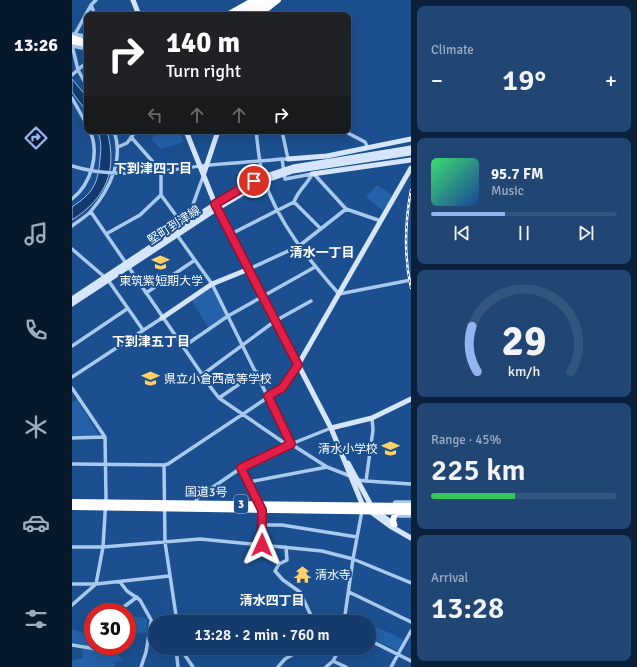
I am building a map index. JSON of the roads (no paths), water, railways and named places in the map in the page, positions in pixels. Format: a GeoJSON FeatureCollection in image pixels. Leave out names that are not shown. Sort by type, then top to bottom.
{"type":"FeatureCollection","features":[{"type":"Feature","properties":{"kind":"highway"},"geometry":{"type":"LineString","coordinates":[[232,12],[254,0]]}},
{"type":"Feature","properties":{"kind":"highway"},"geometry":{"type":"LineString","coordinates":[[244,12],[262,0]]}},
{"type":"Feature","properties":{"kind":"highway"},"geometry":{"type":"LineString","coordinates":[[250,12],[270,0]]}},
{"type":"Feature","properties":{"kind":"highway"},"geometry":{"type":"LineString","coordinates":[[263,12],[278,0]]}},
{"type":"Feature","properties":{"kind":"highway"},"geometry":{"type":"LineString","coordinates":[[72,43],[84,39]]}},
{"type":"Feature","properties":{"kind":"highway"},"geometry":{"type":"LineString","coordinates":[[72,43],[84,47]]}},
{"type":"Feature","properties":{"kind":"highway","name":"国道3号"},"geometry":{"type":"LineString","coordinates":[[72,502],[105,505],[370,508],[395,509],[411,512]]}},
{"type":"Feature","properties":{"kind":"highway","name":"国道3号"},"geometry":{"type":"LineString","coordinates":[[164,506],[196,503],[261,507]]}},
{"type":"Feature","properties":{"kind":"highway","name":"国道3号"},"geometry":{"type":"LineString","coordinates":[[72,507],[105,505]]}},
{"type":"Feature","properties":{"kind":"highway","name":"国道3号"},"geometry":{"type":"LineString","coordinates":[[370,508],[377,511],[411,506]]}},
{"type":"Feature","properties":{"kind":"highway"},"geometry":{"type":"LineString","coordinates":[[394,524],[393,520],[395,509]]}},
{"type":"Feature","properties":{"kind":"street"},"geometry":{"type":"LineString","coordinates":[[87,12],[96,0]]}},
{"type":"Feature","properties":{"kind":"street"},"geometry":{"type":"LineString","coordinates":[[133,0],[138,12]]}},
{"type":"Feature","properties":{"kind":"street"},"geometry":{"type":"LineString","coordinates":[[249,12],[259,0]]}},
{"type":"Feature","properties":{"kind":"street"},"geometry":{"type":"LineString","coordinates":[[256,12],[270,0]]}},
{"type":"Feature","properties":{"kind":"street"},"geometry":{"type":"LineString","coordinates":[[91,5],[94,12]]}},
{"type":"Feature","properties":{"kind":"street"},"geometry":{"type":"LineString","coordinates":[[84,17],[75,32],[72,43],[78,70],[84,81]]}},
{"type":"Feature","properties":{"kind":"street"},"geometry":{"type":"LineString","coordinates":[[72,34],[84,37]]}},
{"type":"Feature","properties":{"kind":"street"},"geometry":{"type":"LineString","coordinates":[[73,75],[84,65]]}},
{"type":"Feature","properties":{"kind":"street"},"geometry":{"type":"LineString","coordinates":[[72,98],[84,120]]}},
{"type":"Feature","properties":{"kind":"street"},"geometry":{"type":"LineString","coordinates":[[72,199],[83,189],[93,172],[94,150],[91,134]]}},
{"type":"Feature","properties":{"kind":"street"},"geometry":{"type":"LineString","coordinates":[[72,226],[91,212],[113,173],[118,147],[115,134]]}},
{"type":"Feature","properties":{"kind":"street"},"geometry":{"type":"LineString","coordinates":[[118,147],[127,143],[134,134]]}},
{"type":"Feature","properties":{"kind":"street"},"geometry":{"type":"LineString","coordinates":[[187,134],[203,166],[204,174],[217,206],[331,428],[363,501],[358,508]]}},
{"type":"Feature","properties":{"kind":"street"},"geometry":{"type":"LineString","coordinates":[[203,166],[217,134]]}},
{"type":"Feature","properties":{"kind":"street"},"geometry":{"type":"LineString","coordinates":[[256,134],[263,179],[278,210],[299,246],[339,294]]}},
{"type":"Feature","properties":{"kind":"street"},"geometry":{"type":"LineString","coordinates":[[282,134],[285,159],[283,172],[285,179],[411,160]]}},
{"type":"Feature","properties":{"kind":"street"},"geometry":{"type":"LineString","coordinates":[[350,134],[365,142],[368,148]]}},
{"type":"Feature","properties":{"kind":"street"},"geometry":{"type":"LineString","coordinates":[[131,137],[162,171],[161,195],[184,225]]}},
{"type":"Feature","properties":{"kind":"street"},"geometry":{"type":"LineString","coordinates":[[72,166],[93,172],[113,173],[162,171],[203,166],[327,156],[411,139]]}},
{"type":"Feature","properties":{"kind":"street","name":"堅町到津線"},"geometry":{"type":"LineString","coordinates":[[332,164],[411,148]]}},
{"type":"Feature","properties":{"kind":"street","name":"堅町到津線"},"geometry":{"type":"LineString","coordinates":[[72,304],[192,219],[263,179],[283,172],[411,152]]}},
{"type":"Feature","properties":{"kind":"street"},"geometry":{"type":"LineString","coordinates":[[72,464],[164,465],[282,388],[298,365],[411,168]]}},
{"type":"Feature","properties":{"kind":"street"},"geometry":{"type":"LineString","coordinates":[[192,219],[191,210],[204,174]]}},
{"type":"Feature","properties":{"kind":"street"},"geometry":{"type":"LineString","coordinates":[[231,234],[294,202],[298,192],[313,174]]}},
{"type":"Feature","properties":{"kind":"street"},"geometry":{"type":"LineString","coordinates":[[313,174],[346,209],[381,221]]}},
{"type":"Feature","properties":{"kind":"street"},"geometry":{"type":"LineString","coordinates":[[106,234],[140,215],[161,195]]}},
{"type":"Feature","properties":{"kind":"street"},"geometry":{"type":"LineString","coordinates":[[294,202],[321,229]]}},
{"type":"Feature","properties":{"kind":"street","name":"堅町到津線"},"geometry":{"type":"LineString","coordinates":[[127,265],[177,235],[217,206]]}},
{"type":"Feature","properties":{"kind":"street"},"geometry":{"type":"LineString","coordinates":[[72,377],[212,284],[299,246],[346,209]]}},
{"type":"Feature","properties":{"kind":"street"},"geometry":{"type":"LineString","coordinates":[[91,212],[162,318],[219,398],[283,442],[291,444],[327,467],[352,475],[358,480],[370,508],[411,538]]}},
{"type":"Feature","properties":{"kind":"street"},"geometry":{"type":"LineString","coordinates":[[177,235],[212,284],[257,372],[291,444]]}},
{"type":"Feature","properties":{"kind":"street"},"geometry":{"type":"LineString","coordinates":[[72,249],[107,279],[127,309],[144,330]]}},
{"type":"Feature","properties":{"kind":"street"},"geometry":{"type":"LineString","coordinates":[[72,257],[77,254]]}},
{"type":"Feature","properties":{"kind":"street"},"geometry":{"type":"LineString","coordinates":[[146,293],[195,260]]}},
{"type":"Feature","properties":{"kind":"street"},"geometry":{"type":"LineString","coordinates":[[183,347],[228,316],[315,266]]}},
{"type":"Feature","properties":{"kind":"street","name":"堅町到津線"},"geometry":{"type":"LineString","coordinates":[[72,299],[107,279]]}},
{"type":"Feature","properties":{"kind":"street"},"geometry":{"type":"LineString","coordinates":[[339,294],[411,280]]}},
{"type":"Feature","properties":{"kind":"street"},"geometry":{"type":"LineString","coordinates":[[202,375],[275,321],[311,301]]}},
{"type":"Feature","properties":{"kind":"street"},"geometry":{"type":"LineString","coordinates":[[72,346],[127,309]]}},
{"type":"Feature","properties":{"kind":"street"},"geometry":{"type":"LineString","coordinates":[[219,398],[257,372]]}},
{"type":"Feature","properties":{"kind":"street"},"geometry":{"type":"LineString","coordinates":[[72,388],[105,437],[105,505],[103,547],[96,584],[72,604]]}},
{"type":"Feature","properties":{"kind":"street"},"geometry":{"type":"LineString","coordinates":[[196,503],[197,498],[241,468],[291,444],[331,428],[372,418],[411,399]]}},
{"type":"Feature","properties":{"kind":"street"},"geometry":{"type":"LineString","coordinates":[[366,481],[373,430],[372,418]]}},
{"type":"Feature","properties":{"kind":"street"},"geometry":{"type":"LineString","coordinates":[[72,438],[105,437]]}},
{"type":"Feature","properties":{"kind":"street"},"geometry":{"type":"LineString","coordinates":[[164,465],[165,542],[175,615]]}},
{"type":"Feature","properties":{"kind":"street"},"geometry":{"type":"LineString","coordinates":[[249,482],[327,467]]}},
{"type":"Feature","properties":{"kind":"street"},"geometry":{"type":"LineString","coordinates":[[241,468],[261,507],[262,545]]}},
{"type":"Feature","properties":{"kind":"street"},"geometry":{"type":"LineString","coordinates":[[352,475],[359,498],[358,508]]}},
{"type":"Feature","properties":{"kind":"street"},"geometry":{"type":"LineString","coordinates":[[358,480],[411,484]]}},
{"type":"Feature","properties":{"kind":"street"},"geometry":{"type":"LineString","coordinates":[[345,615],[349,592],[348,583],[357,537],[359,498]]}},
{"type":"Feature","properties":{"kind":"street"},"geometry":{"type":"LineString","coordinates":[[411,502],[395,502],[395,509],[399,516],[411,516]]}},
{"type":"Feature","properties":{"kind":"street"},"geometry":{"type":"LineString","coordinates":[[377,511],[405,534]]}},
{"type":"Feature","properties":{"kind":"street"},"geometry":{"type":"LineString","coordinates":[[262,525],[282,525],[357,537]]}},
{"type":"Feature","properties":{"kind":"street"},"geometry":{"type":"LineString","coordinates":[[72,547],[103,547],[200,539],[286,547],[322,551],[353,559],[411,582]]}},
{"type":"Feature","properties":{"kind":"street"},"geometry":{"type":"LineString","coordinates":[[286,547],[287,560],[279,564],[275,571],[283,580],[300,592],[311,615]]}},
{"type":"Feature","properties":{"kind":"street"},"geometry":{"type":"LineString","coordinates":[[72,584],[96,584],[169,576]]}},
{"type":"Feature","properties":{"kind":"street"},"geometry":{"type":"LineString","coordinates":[[120,582],[127,591],[137,597],[148,615]]}},
{"type":"Feature","properties":{"kind":"street"},"geometry":{"type":"LineString","coordinates":[[349,592],[411,622]]}},
{"type":"Feature","properties":{"kind":"street"},"geometry":{"type":"LineString","coordinates":[[129,603],[137,597]]}},
{"type":"Feature","properties":{"kind":"street"},"geometry":{"type":"LineString","coordinates":[[391,667],[411,631]]}},
{"type":"Feature","properties":{"kind":"street"},"geometry":{"type":"LineString","coordinates":[[141,667],[148,642]]}},
{"type":"Feature","properties":{"kind":"street"},"geometry":{"type":"LineString","coordinates":[[376,643],[411,660]]}},
{"type":"Feature","properties":{"kind":"street"},"geometry":{"type":"LineString","coordinates":[[72,645],[84,647]]}},
{"type":"Feature","properties":{"kind":"street"},"geometry":{"type":"LineString","coordinates":[[177,655],[178,667]]}},
{"type":"Feature","properties":{"kind":"street"},"geometry":{"type":"LineString","coordinates":[[185,655],[193,667]]}},
{"type":"Feature","properties":{"kind":"street"},"geometry":{"type":"LineString","coordinates":[[278,667],[281,662],[292,655]]}},
{"type":"Feature","properties":{"kind":"street"},"geometry":{"type":"LineString","coordinates":[[332,667],[336,655]]}},
{"type":"Feature","properties":{"kind":"street"},"geometry":{"type":"LineString","coordinates":[[326,667],[333,661]]}},
{"type":"Feature","properties":{"kind":"street"},"geometry":{"type":"LineString","coordinates":[[333,661],[346,667]]}},
{"type":"Feature","properties":{"kind":"railway"},"geometry":{"type":"LineString","coordinates":[[411,190],[407,214],[406,239],[407,264],[411,288]]}},
{"type":"Feature","properties":{"kind":"place","name":"東筑紫短期大学"},"geometry":{"type":"Point","coordinates":[161,262]}},
{"type":"Feature","properties":{"kind":"place","name":"県立小倉西高等学校"},"geometry":{"type":"Point","coordinates":[151,379]}},
{"type":"Feature","properties":{"kind":"place","name":"清水小学校"},"geometry":{"type":"Point","coordinates":[391,449]}},
{"type":"Feature","properties":{"kind":"place","name":"清水寺"},"geometry":{"type":"Point","coordinates":[302,575]}},
{"type":"Feature","properties":{"kind":"district","name":"下到津四丁目"},"geometry":{"type":"Point","coordinates":[153,168]}},
{"type":"Feature","properties":{"kind":"district","name":"清水一丁目"},"geometry":{"type":"Point","coordinates":[322,252]}},
{"type":"Feature","properties":{"kind":"district","name":"下到津五丁目"},"geometry":{"type":"Point","coordinates":[151,341]}},
{"type":"Feature","properties":{"kind":"district","name":"清水四丁目"},"geometry":{"type":"Point","coordinates":[272,600]}}]}
